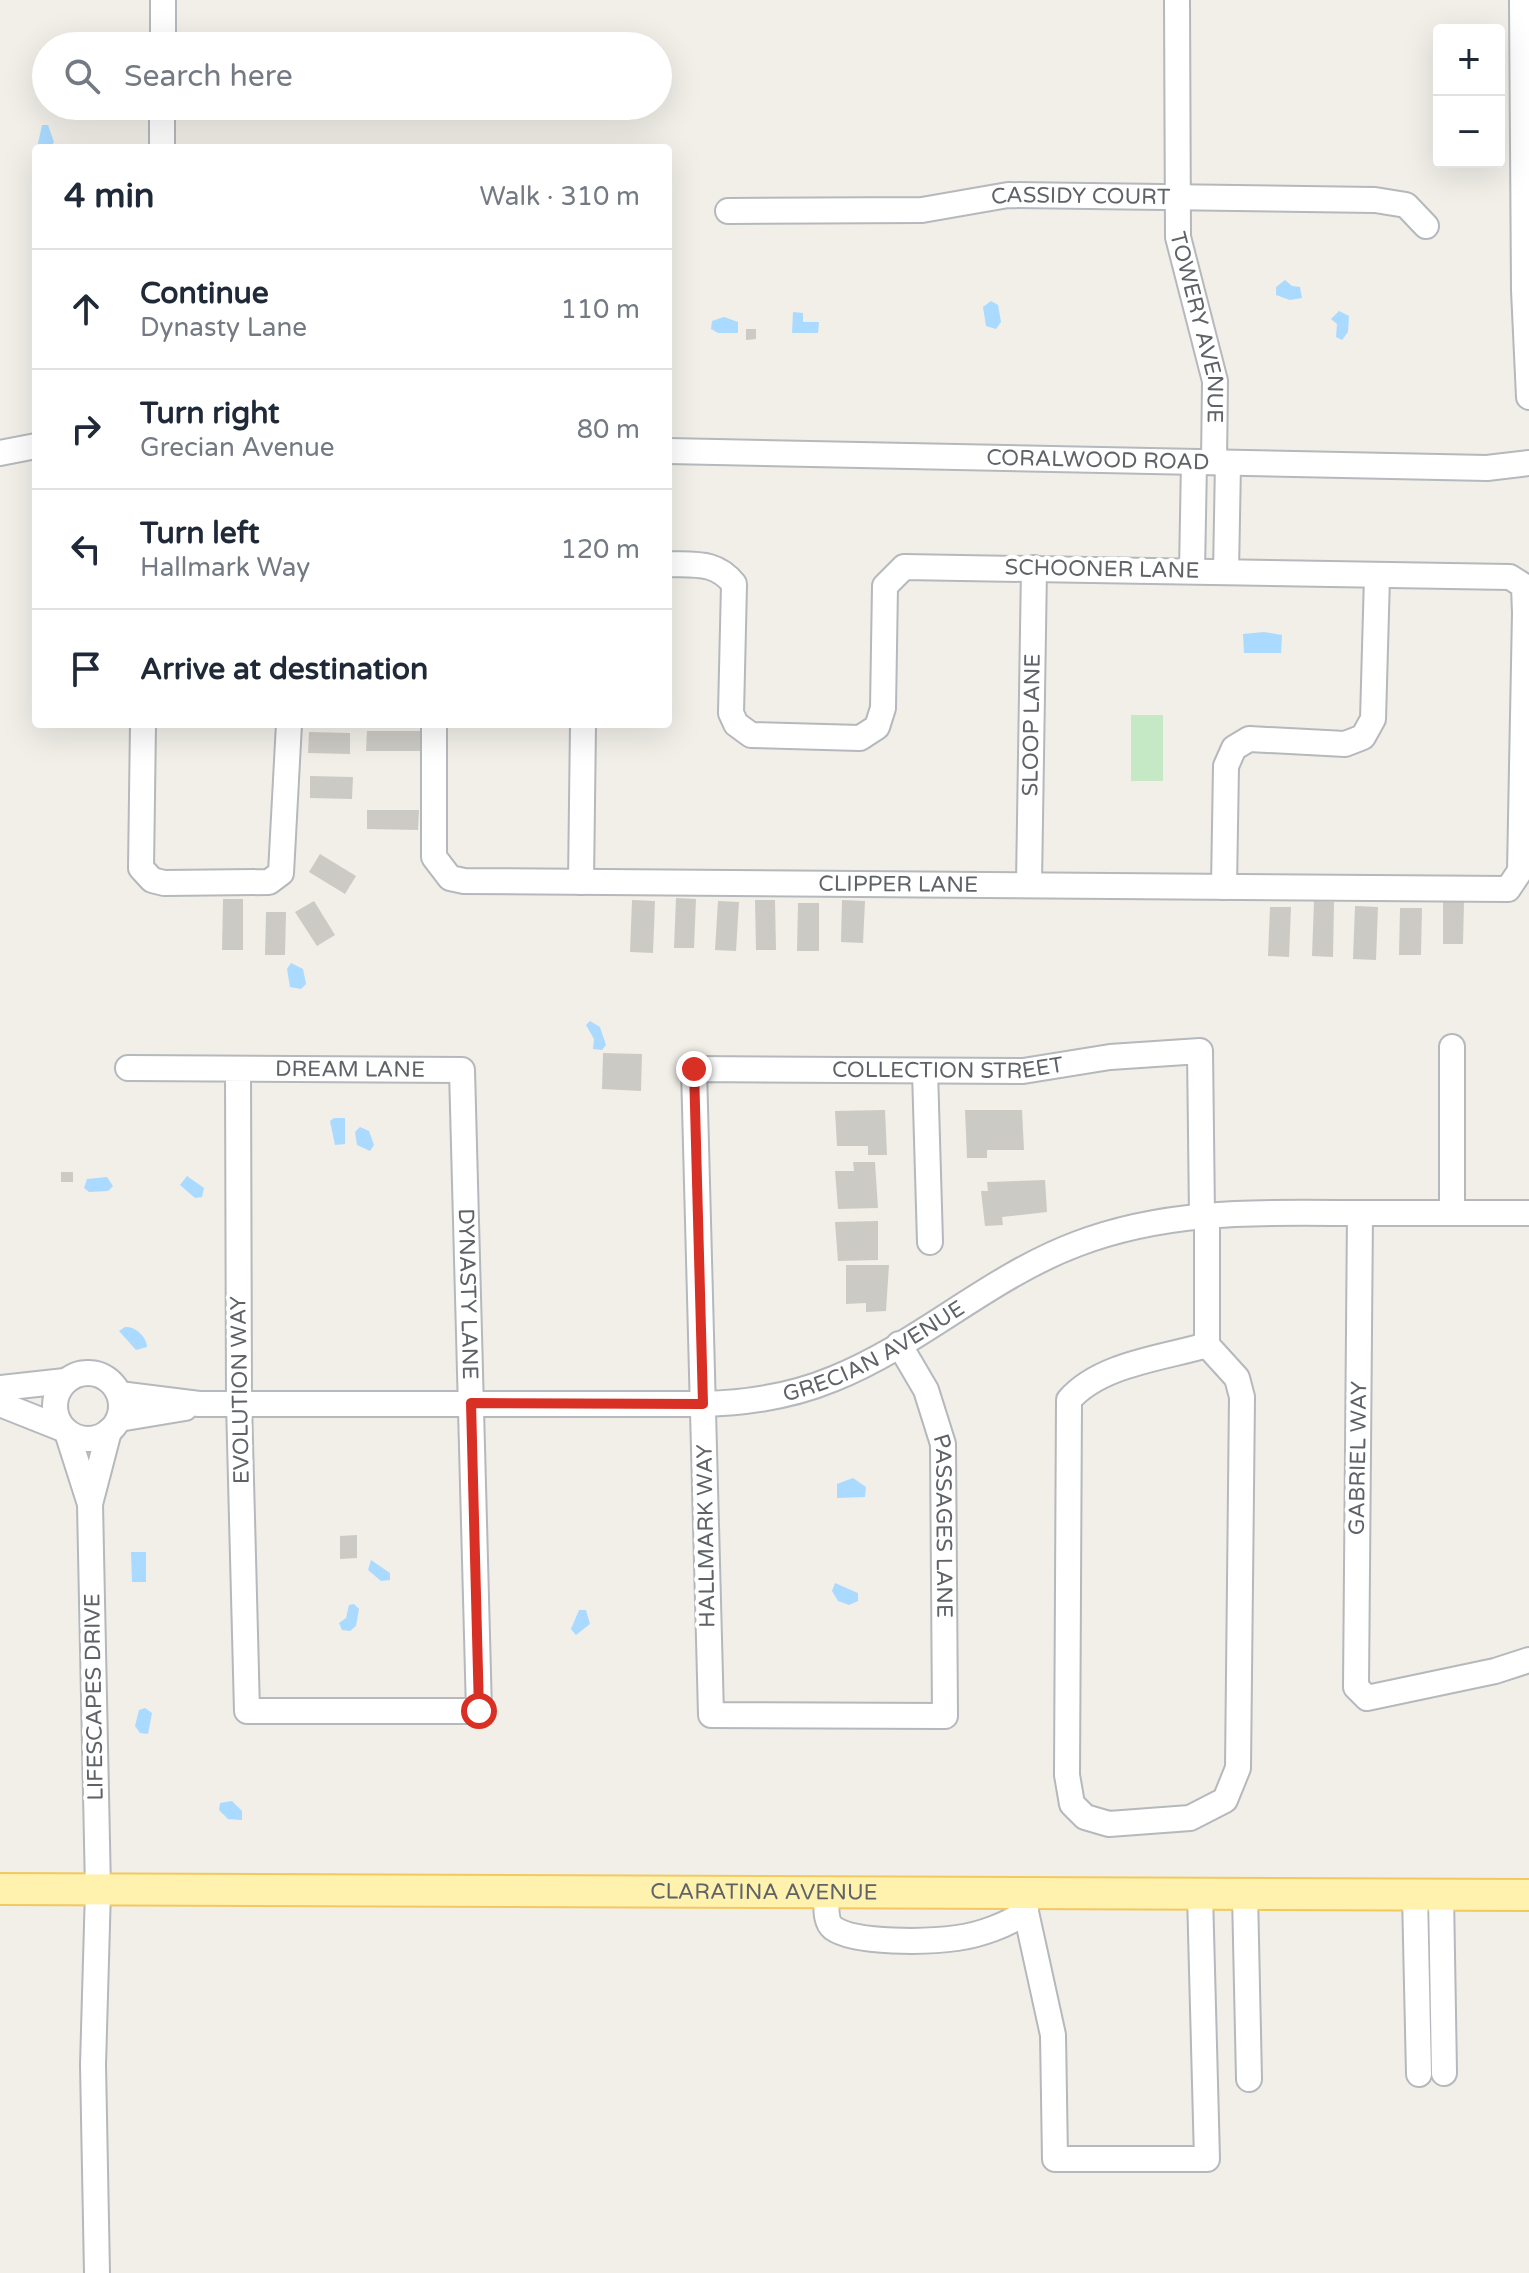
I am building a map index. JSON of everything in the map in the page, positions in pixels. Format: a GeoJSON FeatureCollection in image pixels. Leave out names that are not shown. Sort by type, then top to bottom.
{"type":"FeatureCollection","features":[{"type":"Feature","properties":{"kind":"main road","name":"CLARATINA AVENUE"},"geometry":{"type":"LineString","coordinates":[[0,1889],[826,1892],[1026,1903],[1200,1894],[1529,1895]]}},
{"type":"Feature","properties":{"kind":"street"},"geometry":{"type":"LineString","coordinates":[[163,0],[163,32]]}},
{"type":"Feature","properties":{"kind":"street","name":"TOWERY AVENUE"},"geometry":{"type":"LineString","coordinates":[[1177,0],[1177,195],[1183,261],[1208,343],[1215,381],[1212,462],[1192,571]]}},
{"type":"Feature","properties":{"kind":"street"},"geometry":{"type":"LineString","coordinates":[[1522,0],[1524,290],[1529,397]]}},
{"type":"Feature","properties":{"kind":"street"},"geometry":{"type":"LineString","coordinates":[[162,120],[162,144]]}},
{"type":"Feature","properties":{"kind":"street","name":"CASSIDY COURT"},"geometry":{"type":"LineString","coordinates":[[728,211],[922,210],[1008,195],[1177,195],[1375,200],[1406,205],[1426,226]]}},
{"type":"Feature","properties":{"kind":"street"},"geometry":{"type":"LineString","coordinates":[[0,453],[32,447]]}},
{"type":"Feature","properties":{"kind":"street","name":"CORALWOOD ROAD"},"geometry":{"type":"LineString","coordinates":[[672,451],[1487,468],[1529,463]]}},
{"type":"Feature","properties":{"kind":"street","name":"TOWERY AVENUE"},"geometry":{"type":"LineString","coordinates":[[1212,462],[1226,572]]}},
{"type":"Feature","properties":{"kind":"street","name":"SCHOONER LANE"},"geometry":{"type":"LineString","coordinates":[[672,564],[712,565],[724,571],[734,584],[731,713],[736,724],[751,735],[860,738],[877,727],[883,708],[885,586],[904,567],[1510,577],[1524,586],[1520,871],[1508,889]]}},
{"type":"Feature","properties":{"kind":"street","name":"SLOOP LANE"},"geometry":{"type":"LineString","coordinates":[[1029,883],[1034,568]]}},
{"type":"Feature","properties":{"kind":"street"},"geometry":{"type":"LineString","coordinates":[[1224,887],[1226,766],[1234,748],[1249,739],[1345,744],[1363,737],[1373,719],[1377,577]]}},
{"type":"Feature","properties":{"kind":"street"},"geometry":{"type":"LineString","coordinates":[[143,728],[141,868],[152,880],[164,883],[269,882],[281,873],[289,728]]}},
{"type":"Feature","properties":{"kind":"street","name":"CLIPPER LANE"},"geometry":{"type":"LineString","coordinates":[[434,728],[434,857],[439,868],[450,878],[464,881],[1508,889]]}},
{"type":"Feature","properties":{"kind":"street"},"geometry":{"type":"LineString","coordinates":[[581,882],[583,728]]}},
{"type":"Feature","properties":{"kind":"street"},"geometry":{"type":"LineString","coordinates":[[1452,1047],[1452,1213]]}},
{"type":"Feature","properties":{"kind":"street","name":"COLLECTION STREET"},"geometry":{"type":"LineString","coordinates":[[694,1069],[1023,1071],[1110,1057],[1200,1051],[1205,1215]]}},
{"type":"Feature","properties":{"kind":"street","name":"DREAM LANE"},"geometry":{"type":"LineString","coordinates":[[128,1068],[462,1070]]}},
{"type":"Feature","properties":{"kind":"street","name":"EVOLUTION WAY"},"geometry":{"type":"LineString","coordinates":[[238,1069],[239,1403],[247,1711],[479,1711]]}},
{"type":"Feature","properties":{"kind":"street","name":"HALLMARK WAY"},"geometry":{"type":"LineString","coordinates":[[694,1069],[711,1715]]}},
{"type":"Feature","properties":{"kind":"street","name":"DYNASTY LANE"},"geometry":{"type":"LineString","coordinates":[[462,1070],[479,1711]]}},
{"type":"Feature","properties":{"kind":"street"},"geometry":{"type":"LineString","coordinates":[[925,1071],[930,1242]]}},
{"type":"Feature","properties":{"kind":"street","name":"GABRIEL WAY"},"geometry":{"type":"LineString","coordinates":[[1360,1213],[1356,1687],[1367,1698],[1495,1671],[1529,1660]]}},
{"type":"Feature","properties":{"kind":"street","name":"GRECIAN AVENUE"},"geometry":{"type":"LineString","coordinates":[[119,1394],[199,1404],[703,1404],[763,1399],[833,1379],[899,1344],[1001,1280],[1052,1254],[1119,1230],[1205,1215],[1529,1213]]}},
{"type":"Feature","properties":{"kind":"street"},"geometry":{"type":"LineString","coordinates":[[1205,1215],[1207,1345],[1237,1378],[1242,1397],[1238,1768],[1225,1800],[1190,1818],[1109,1824],[1085,1817],[1072,1804],[1067,1775],[1069,1400],[1078,1389],[1109,1372],[1207,1345]]}},
{"type":"Feature","properties":{"kind":"street","name":"PASSAGES LANE"},"geometry":{"type":"LineString","coordinates":[[711,1715],[945,1716],[944,1453],[926,1390],[899,1344]]}},
{"type":"Feature","properties":{"kind":"street"},"geometry":{"type":"LineString","coordinates":[[0,1404],[87,1439],[114,1425],[119,1394],[102,1375],[76,1374],[65,1381],[57,1392],[55,1405],[65,1430]]}},
{"type":"Feature","properties":{"kind":"street"},"geometry":{"type":"LineString","coordinates":[[0,1388],[65,1381]]}},
{"type":"Feature","properties":{"kind":"street","name":"GRECIAN AVENUE"},"geometry":{"type":"LineString","coordinates":[[114,1425],[199,1404]]}},
{"type":"Feature","properties":{"kind":"street","name":"LIFESCAPES DRIVE"},"geometry":{"type":"LineString","coordinates":[[90,1504],[114,1425]]}},
{"type":"Feature","properties":{"kind":"street","name":"LIFESCAPES DRIVE"},"geometry":{"type":"LineString","coordinates":[[65,1430],[90,1504],[98,1890],[93,2065],[97,2273]]}},
{"type":"Feature","properties":{"kind":"street"},"geometry":{"type":"LineString","coordinates":[[826,1892],[828,1921],[833,1928],[858,1939],[957,1938],[1011,1922],[1026,1903]]}},
{"type":"Feature","properties":{"kind":"street"},"geometry":{"type":"LineString","coordinates":[[1026,1903],[1053,2035],[1055,2159],[1207,2159],[1200,1894]]}},
{"type":"Feature","properties":{"kind":"street"},"geometry":{"type":"LineString","coordinates":[[1245,1894],[1249,2079]]}},
{"type":"Feature","properties":{"kind":"street"},"geometry":{"type":"LineString","coordinates":[[1428,1895],[1444,2073]]}},
{"type":"Feature","properties":{"kind":"street"},"geometry":{"type":"LineString","coordinates":[[1419,2074],[1428,1895]]}},
{"type":"Feature","properties":{"kind":"green space"},"geometry":{"type":"Polygon","coordinates":[[[1131,715],[1163,715],[1163,781],[1131,781],[1131,715]]]}},
{"type":"Feature","properties":{"kind":"water"},"geometry":{"type":"Polygon","coordinates":[[[42,125],[48,125],[54,142],[38,144],[42,125]]]}},
{"type":"Feature","properties":{"kind":"water"},"geometry":{"type":"Polygon","coordinates":[[[1285,280],[1292,286],[1300,287],[1302,298],[1290,300],[1276,295],[1276,287],[1285,280]]]}},
{"type":"Feature","properties":{"kind":"water"},"geometry":{"type":"Polygon","coordinates":[[[991,301],[998,305],[1001,322],[996,329],[986,326],[983,307],[991,301]]]}},
{"type":"Feature","properties":{"kind":"water"},"geometry":{"type":"Polygon","coordinates":[[[1339,311],[1349,316],[1348,332],[1342,340],[1336,337],[1337,324],[1331,319],[1339,311]]]}},
{"type":"Feature","properties":{"kind":"water"},"geometry":{"type":"Polygon","coordinates":[[[793,312],[803,313],[803,322],[819,322],[818,333],[792,333],[793,312]]]}},
{"type":"Feature","properties":{"kind":"water"},"geometry":{"type":"Polygon","coordinates":[[[724,317],[738,322],[738,333],[718,333],[711,329],[712,321],[724,317]]]}},
{"type":"Feature","properties":{"kind":"water"},"geometry":{"type":"Polygon","coordinates":[[[1264,632],[1282,635],[1281,653],[1244,653],[1243,634],[1264,632]]]}},
{"type":"Feature","properties":{"kind":"water"},"geometry":{"type":"Polygon","coordinates":[[[291,963],[303,969],[306,984],[301,989],[290,987],[287,969],[291,963]]]}},
{"type":"Feature","properties":{"kind":"water"},"geometry":{"type":"Polygon","coordinates":[[[590,1021],[600,1027],[606,1045],[602,1050],[593,1049],[594,1039],[586,1025],[590,1021]]]}},
{"type":"Feature","properties":{"kind":"water"},"geometry":{"type":"Polygon","coordinates":[[[345,1118],[345,1144],[335,1145],[330,1121],[345,1118]]]}},
{"type":"Feature","properties":{"kind":"water"},"geometry":{"type":"Polygon","coordinates":[[[360,1127],[369,1131],[374,1145],[370,1151],[357,1145],[355,1132],[360,1127]]]}},
{"type":"Feature","properties":{"kind":"water"},"geometry":{"type":"Polygon","coordinates":[[[187,1176],[204,1188],[202,1197],[195,1198],[180,1185],[187,1176]]]}},
{"type":"Feature","properties":{"kind":"water"},"geometry":{"type":"Polygon","coordinates":[[[107,1177],[113,1186],[108,1191],[89,1192],[84,1188],[87,1179],[107,1177]]]}},
{"type":"Feature","properties":{"kind":"water"},"geometry":{"type":"Polygon","coordinates":[[[125,1327],[140,1333],[147,1347],[136,1350],[119,1331],[125,1327]]]}},
{"type":"Feature","properties":{"kind":"water"},"geometry":{"type":"Polygon","coordinates":[[[853,1478],[866,1487],[865,1497],[837,1498],[837,1484],[853,1478]]]}},
{"type":"Feature","properties":{"kind":"water"},"geometry":{"type":"Polygon","coordinates":[[[131,1552],[146,1552],[146,1582],[132,1582],[131,1552]]]}},
{"type":"Feature","properties":{"kind":"water"},"geometry":{"type":"Polygon","coordinates":[[[371,1560],[390,1573],[390,1580],[381,1581],[368,1570],[371,1560]]]}},
{"type":"Feature","properties":{"kind":"water"},"geometry":{"type":"Polygon","coordinates":[[[835,1583],[858,1593],[858,1601],[849,1605],[838,1601],[832,1591],[835,1583]]]}},
{"type":"Feature","properties":{"kind":"water"},"geometry":{"type":"Polygon","coordinates":[[[354,1604],[359,1609],[356,1626],[350,1631],[342,1630],[339,1623],[346,1618],[349,1605],[354,1604]]]}},
{"type":"Feature","properties":{"kind":"water"},"geometry":{"type":"Polygon","coordinates":[[[579,1610],[586,1610],[590,1624],[576,1635],[571,1629],[579,1610]]]}},
{"type":"Feature","properties":{"kind":"water"},"geometry":{"type":"Polygon","coordinates":[[[145,1708],[152,1713],[148,1734],[140,1733],[135,1726],[139,1710],[145,1708]]]}},
{"type":"Feature","properties":{"kind":"water"},"geometry":{"type":"Polygon","coordinates":[[[232,1801],[242,1811],[242,1820],[228,1819],[219,1810],[220,1803],[232,1801]]]}},
{"type":"Feature","properties":{"kind":"building"},"geometry":{"type":"Polygon","coordinates":[[[746,329],[756,329],[756,339],[746,340],[746,329]]]}},
{"type":"Feature","properties":{"kind":"building"},"geometry":{"type":"Polygon","coordinates":[[[367,731],[422,731],[422,751],[366,751],[367,731]]]}},
{"type":"Feature","properties":{"kind":"building"},"geometry":{"type":"Polygon","coordinates":[[[309,732],[350,733],[350,754],[308,753],[309,732]]]}},
{"type":"Feature","properties":{"kind":"building"},"geometry":{"type":"Polygon","coordinates":[[[310,776],[353,777],[352,799],[310,798],[310,776]]]}},
{"type":"Feature","properties":{"kind":"building"},"geometry":{"type":"Polygon","coordinates":[[[367,810],[419,810],[418,830],[367,829],[367,810]]]}},
{"type":"Feature","properties":{"kind":"building"},"geometry":{"type":"Polygon","coordinates":[[[320,854],[356,876],[345,894],[309,872],[320,854]]]}},
{"type":"Feature","properties":{"kind":"building"},"geometry":{"type":"Polygon","coordinates":[[[676,898],[696,899],[694,948],[674,948],[676,898]]]}},
{"type":"Feature","properties":{"kind":"building"},"geometry":{"type":"Polygon","coordinates":[[[223,899],[243,899],[243,950],[222,950],[223,899]]]}},
{"type":"Feature","properties":{"kind":"building"},"geometry":{"type":"Polygon","coordinates":[[[632,900],[655,901],[653,953],[630,952],[632,900]]]}},
{"type":"Feature","properties":{"kind":"building"},"geometry":{"type":"Polygon","coordinates":[[[755,900],[775,900],[776,950],[756,950],[755,900]]]}},
{"type":"Feature","properties":{"kind":"building"},"geometry":{"type":"Polygon","coordinates":[[[842,900],[865,901],[863,943],[841,942],[842,900]]]}},
{"type":"Feature","properties":{"kind":"building"},"geometry":{"type":"Polygon","coordinates":[[[314,901],[335,935],[317,946],[295,912],[314,901]]]}},
{"type":"Feature","properties":{"kind":"building"},"geometry":{"type":"Polygon","coordinates":[[[718,901],[739,902],[736,951],[715,950],[718,901]]]}},
{"type":"Feature","properties":{"kind":"building"},"geometry":{"type":"Polygon","coordinates":[[[1314,901],[1334,902],[1333,957],[1312,956],[1314,901]]]}},
{"type":"Feature","properties":{"kind":"building"},"geometry":{"type":"Polygon","coordinates":[[[1443,902],[1464,902],[1463,944],[1443,944],[1443,902]]]}},
{"type":"Feature","properties":{"kind":"building"},"geometry":{"type":"Polygon","coordinates":[[[798,903],[819,903],[819,951],[797,951],[798,903]]]}},
{"type":"Feature","properties":{"kind":"building"},"geometry":{"type":"Polygon","coordinates":[[[1355,906],[1378,907],[1376,960],[1353,959],[1355,906]]]}},
{"type":"Feature","properties":{"kind":"building"},"geometry":{"type":"Polygon","coordinates":[[[1270,907],[1291,907],[1289,957],[1268,956],[1270,907]]]}},
{"type":"Feature","properties":{"kind":"building"},"geometry":{"type":"Polygon","coordinates":[[[1400,908],[1422,908],[1421,955],[1399,955],[1400,908]]]}},
{"type":"Feature","properties":{"kind":"building"},"geometry":{"type":"Polygon","coordinates":[[[266,912],[286,912],[285,955],[265,955],[266,912]]]}},
{"type":"Feature","properties":{"kind":"building"},"geometry":{"type":"Polygon","coordinates":[[[603,1053],[642,1054],[641,1091],[602,1089],[603,1053]]]}},
{"type":"Feature","properties":{"kind":"building"},"geometry":{"type":"Polygon","coordinates":[[[885,1110],[887,1155],[868,1155],[868,1146],[837,1146],[835,1111],[885,1110]]]}},
{"type":"Feature","properties":{"kind":"building"},"geometry":{"type":"Polygon","coordinates":[[[965,1110],[1022,1110],[1024,1150],[987,1150],[987,1158],[967,1158],[965,1110]]]}},
{"type":"Feature","properties":{"kind":"building"},"geometry":{"type":"Polygon","coordinates":[[[853,1162],[875,1162],[878,1208],[838,1209],[835,1171],[854,1171],[853,1162]]]}},
{"type":"Feature","properties":{"kind":"building"},"geometry":{"type":"Polygon","coordinates":[[[61,1172],[73,1172],[73,1182],[61,1182],[61,1172]]]}},
{"type":"Feature","properties":{"kind":"building"},"geometry":{"type":"Polygon","coordinates":[[[1045,1180],[1047,1212],[1002,1217],[1003,1225],[985,1226],[981,1191],[988,1191],[987,1182],[1045,1180]]]}},
{"type":"Feature","properties":{"kind":"building"},"geometry":{"type":"Polygon","coordinates":[[[878,1221],[878,1260],[838,1261],[835,1222],[878,1221]]]}},
{"type":"Feature","properties":{"kind":"building"},"geometry":{"type":"Polygon","coordinates":[[[846,1265],[889,1265],[886,1311],[866,1312],[866,1303],[846,1304],[846,1265]]]}},
{"type":"Feature","properties":{"kind":"building"},"geometry":{"type":"Polygon","coordinates":[[[357,1535],[357,1558],[340,1559],[340,1536],[357,1535]]]}},
{"type":"Feature","properties":{"kind":"route"},"geometry":{"type":"LineString","coordinates":[[479,1711],[471,1403],[703,1404],[694,1069]]}}]}
